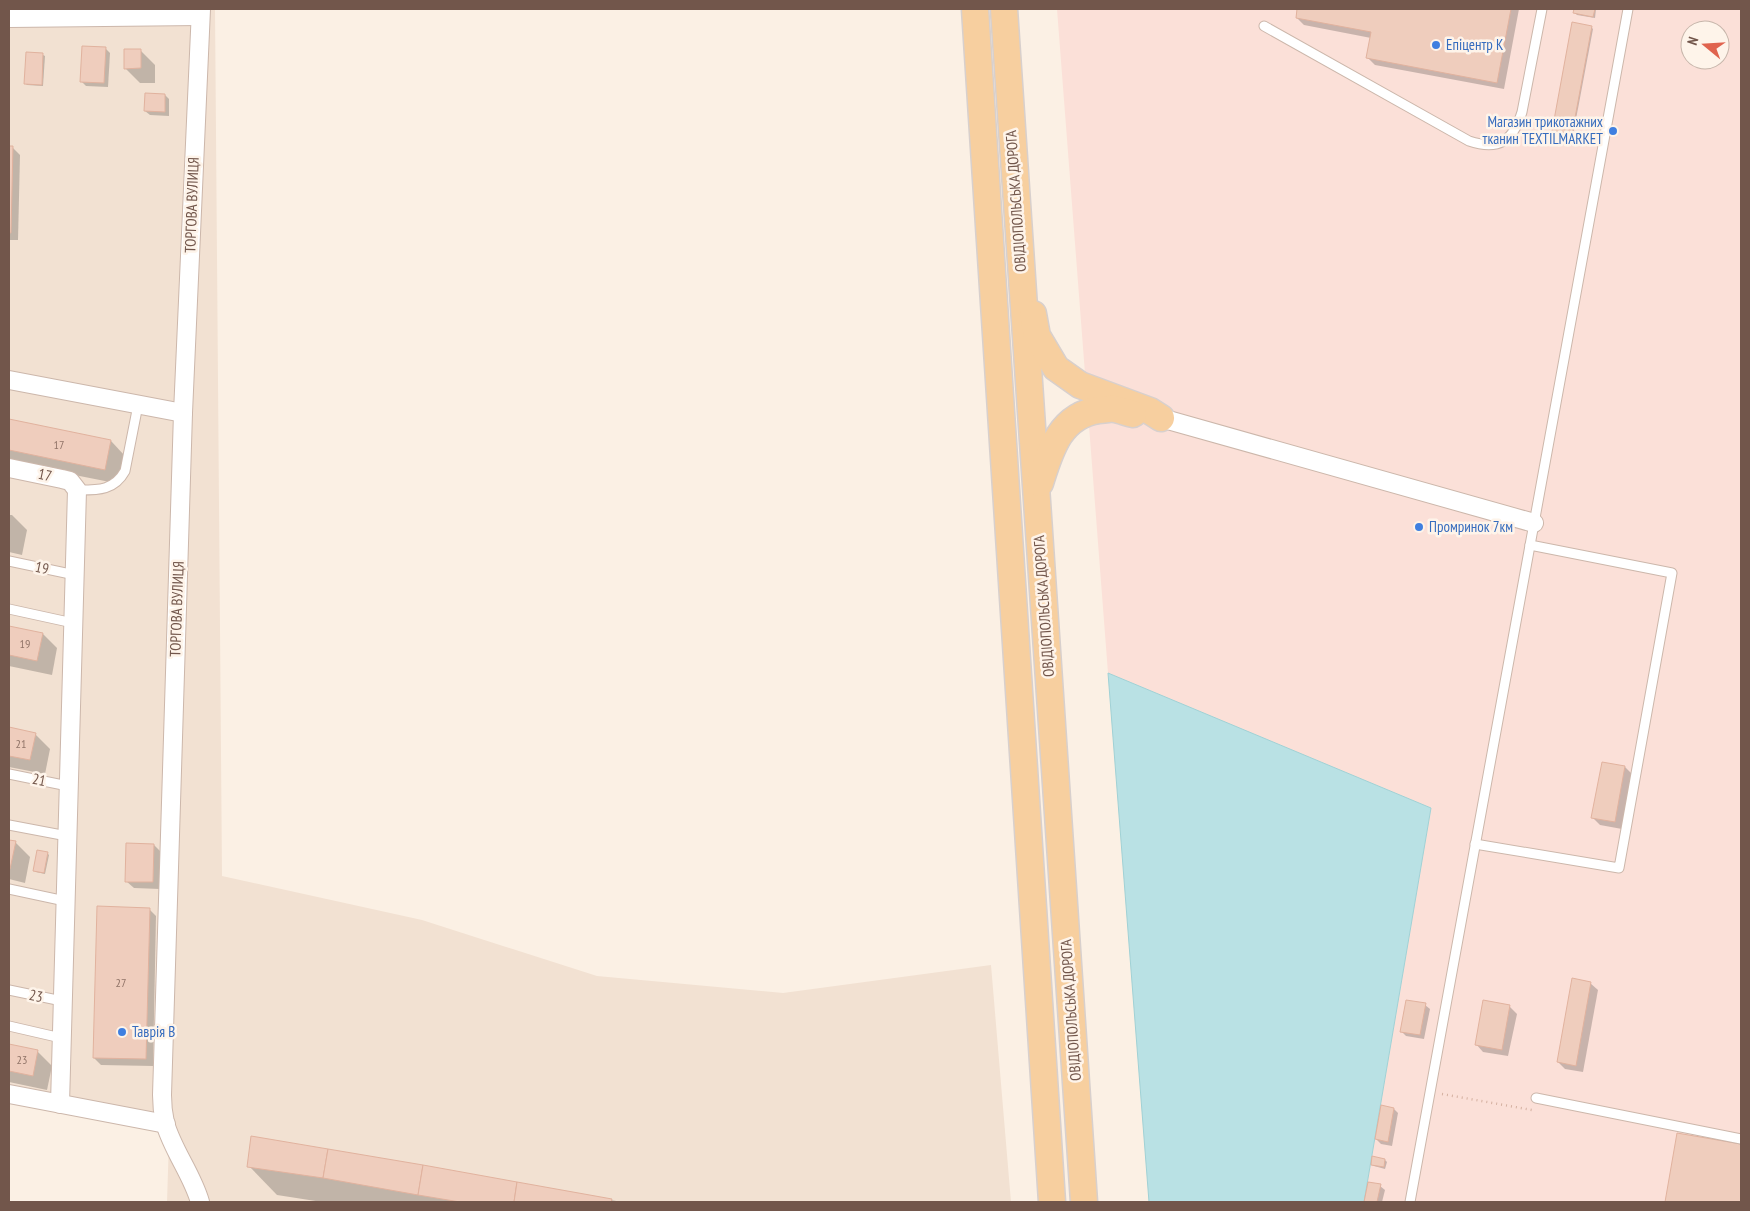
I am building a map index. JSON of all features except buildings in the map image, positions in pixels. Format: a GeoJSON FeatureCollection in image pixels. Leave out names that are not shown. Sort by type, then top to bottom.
{"type":"FeatureCollection","features":[{"type":"Feature","properties":{"kind":"main road","name":"ОВІДІОПОЛЬСЬКА ДОРОГА"},"geometry":{"type":"LineString","coordinates":[[975,9],[1052,1202]]}},
{"type":"Feature","properties":{"kind":"main road","name":"ОВІДІОПОЛЬСЬКА ДОРОГА"},"geometry":{"type":"LineString","coordinates":[[1004,9],[1084,1202]]}},
{"type":"Feature","properties":{"kind":"main road"},"geometry":{"type":"LineString","coordinates":[[1019,253],[1037,336],[1056,368],[1080,385],[1150,411],[1161,418]]}},
{"type":"Feature","properties":{"kind":"main road"},"geometry":{"type":"LineString","coordinates":[[1036,496],[1048,457],[1059,435],[1071,421],[1087,412],[1112,409],[1149,419],[1161,418]]}},
{"type":"Feature","properties":{"kind":"street"},"geometry":{"type":"LineString","coordinates":[[13,15],[201,13]]}},
{"type":"Feature","properties":{"kind":"street","name":"ТОРГОВА ВУЛИЦЯ"},"geometry":{"type":"LineString","coordinates":[[200,1202],[196,1187],[171,1138],[166,1124],[162,1095],[183,413],[201,13]]}},
{"type":"Feature","properties":{"kind":"street"},"geometry":{"type":"LineString","coordinates":[[9,380],[183,413]]}},
{"type":"Feature","properties":{"kind":"street"},"geometry":{"type":"LineString","coordinates":[[1161,418],[1534,523]]}},
{"type":"Feature","properties":{"kind":"street","name":"17"},"geometry":{"type":"LineString","coordinates":[[9,468],[70,481],[77,490]]}},
{"type":"Feature","properties":{"kind":"street"},"geometry":{"type":"LineString","coordinates":[[60,1104],[77,490]]}},
{"type":"Feature","properties":{"kind":"street"},"geometry":{"type":"LineString","coordinates":[[9,1094],[166,1124]]}},
{"type":"Feature","properties":{"kind":"lane"},"geometry":{"type":"LineString","coordinates":[[1264,26],[1469,141],[1481,145],[1494,146],[1504,142],[1513,134],[1518,124],[1542,9]]}},
{"type":"Feature","properties":{"kind":"lane"},"geometry":{"type":"LineString","coordinates":[[1410,1202],[1628,9]]}},
{"type":"Feature","properties":{"kind":"lane"},"geometry":{"type":"LineString","coordinates":[[77,490],[101,490],[110,487],[125,472],[138,405]]}},
{"type":"Feature","properties":{"kind":"lane"},"geometry":{"type":"LineString","coordinates":[[1476,844],[1619,868],[1672,573],[1530,545]]}},
{"type":"Feature","properties":{"kind":"lane","name":"19"},"geometry":{"type":"LineString","coordinates":[[9,560],[74,575]]}},
{"type":"Feature","properties":{"kind":"lane"},"geometry":{"type":"LineString","coordinates":[[9,609],[73,623]]}},
{"type":"Feature","properties":{"kind":"lane","name":"21"},"geometry":{"type":"LineString","coordinates":[[9,774],[68,786]]}},
{"type":"Feature","properties":{"kind":"lane"},"geometry":{"type":"LineString","coordinates":[[9,824],[67,836]]}},
{"type":"Feature","properties":{"kind":"lane"},"geometry":{"type":"LineString","coordinates":[[9,889],[65,901]]}},
{"type":"Feature","properties":{"kind":"lane","name":"23"},"geometry":{"type":"LineString","coordinates":[[9,990],[62,1002]]}},
{"type":"Feature","properties":{"kind":"lane"},"geometry":{"type":"LineString","coordinates":[[9,1026],[61,1038]]}},
{"type":"Feature","properties":{"kind":"lane"},"geometry":{"type":"LineString","coordinates":[[1536,1098],[1741,1139]]}},
{"type":"Feature","properties":{"kind":"shaded area"},"geometry":{"type":"Polygon","coordinates":[[[9,9],[215,9],[222,876],[422,920],[597,976],[783,993],[991,965],[1011,1202],[167,1202],[170,1109],[130,1124],[9,1101],[9,9]]]}},
{"type":"Feature","properties":{"kind":"shaded area","name":"Промринок 7км"},"geometry":{"type":"Polygon","coordinates":[[[1057,9],[1741,9],[1741,1202],[1364,1202],[1431,808],[1108,673],[1057,9]]]}},
{"type":"Feature","properties":{"kind":"water"},"geometry":{"type":"Polygon","coordinates":[[[1108,673],[1431,808],[1364,1202],[1149,1202],[1108,673]]]}},
{"type":"Feature","properties":{"kind":"place","name":"Епіцентр К"},"geometry":{"type":"Point","coordinates":[1436,45]}},
{"type":"Feature","properties":{"kind":"place","name":"Магазин трикотажних тканин TEXTILMARKET"},"geometry":{"type":"Point","coordinates":[1613,131]}},
{"type":"Feature","properties":{"kind":"place","name":"Промринок 7км"},"geometry":{"type":"Point","coordinates":[1419,527]}},
{"type":"Feature","properties":{"kind":"place","name":"Таврія В"},"geometry":{"type":"Point","coordinates":[122,1032]}}]}
